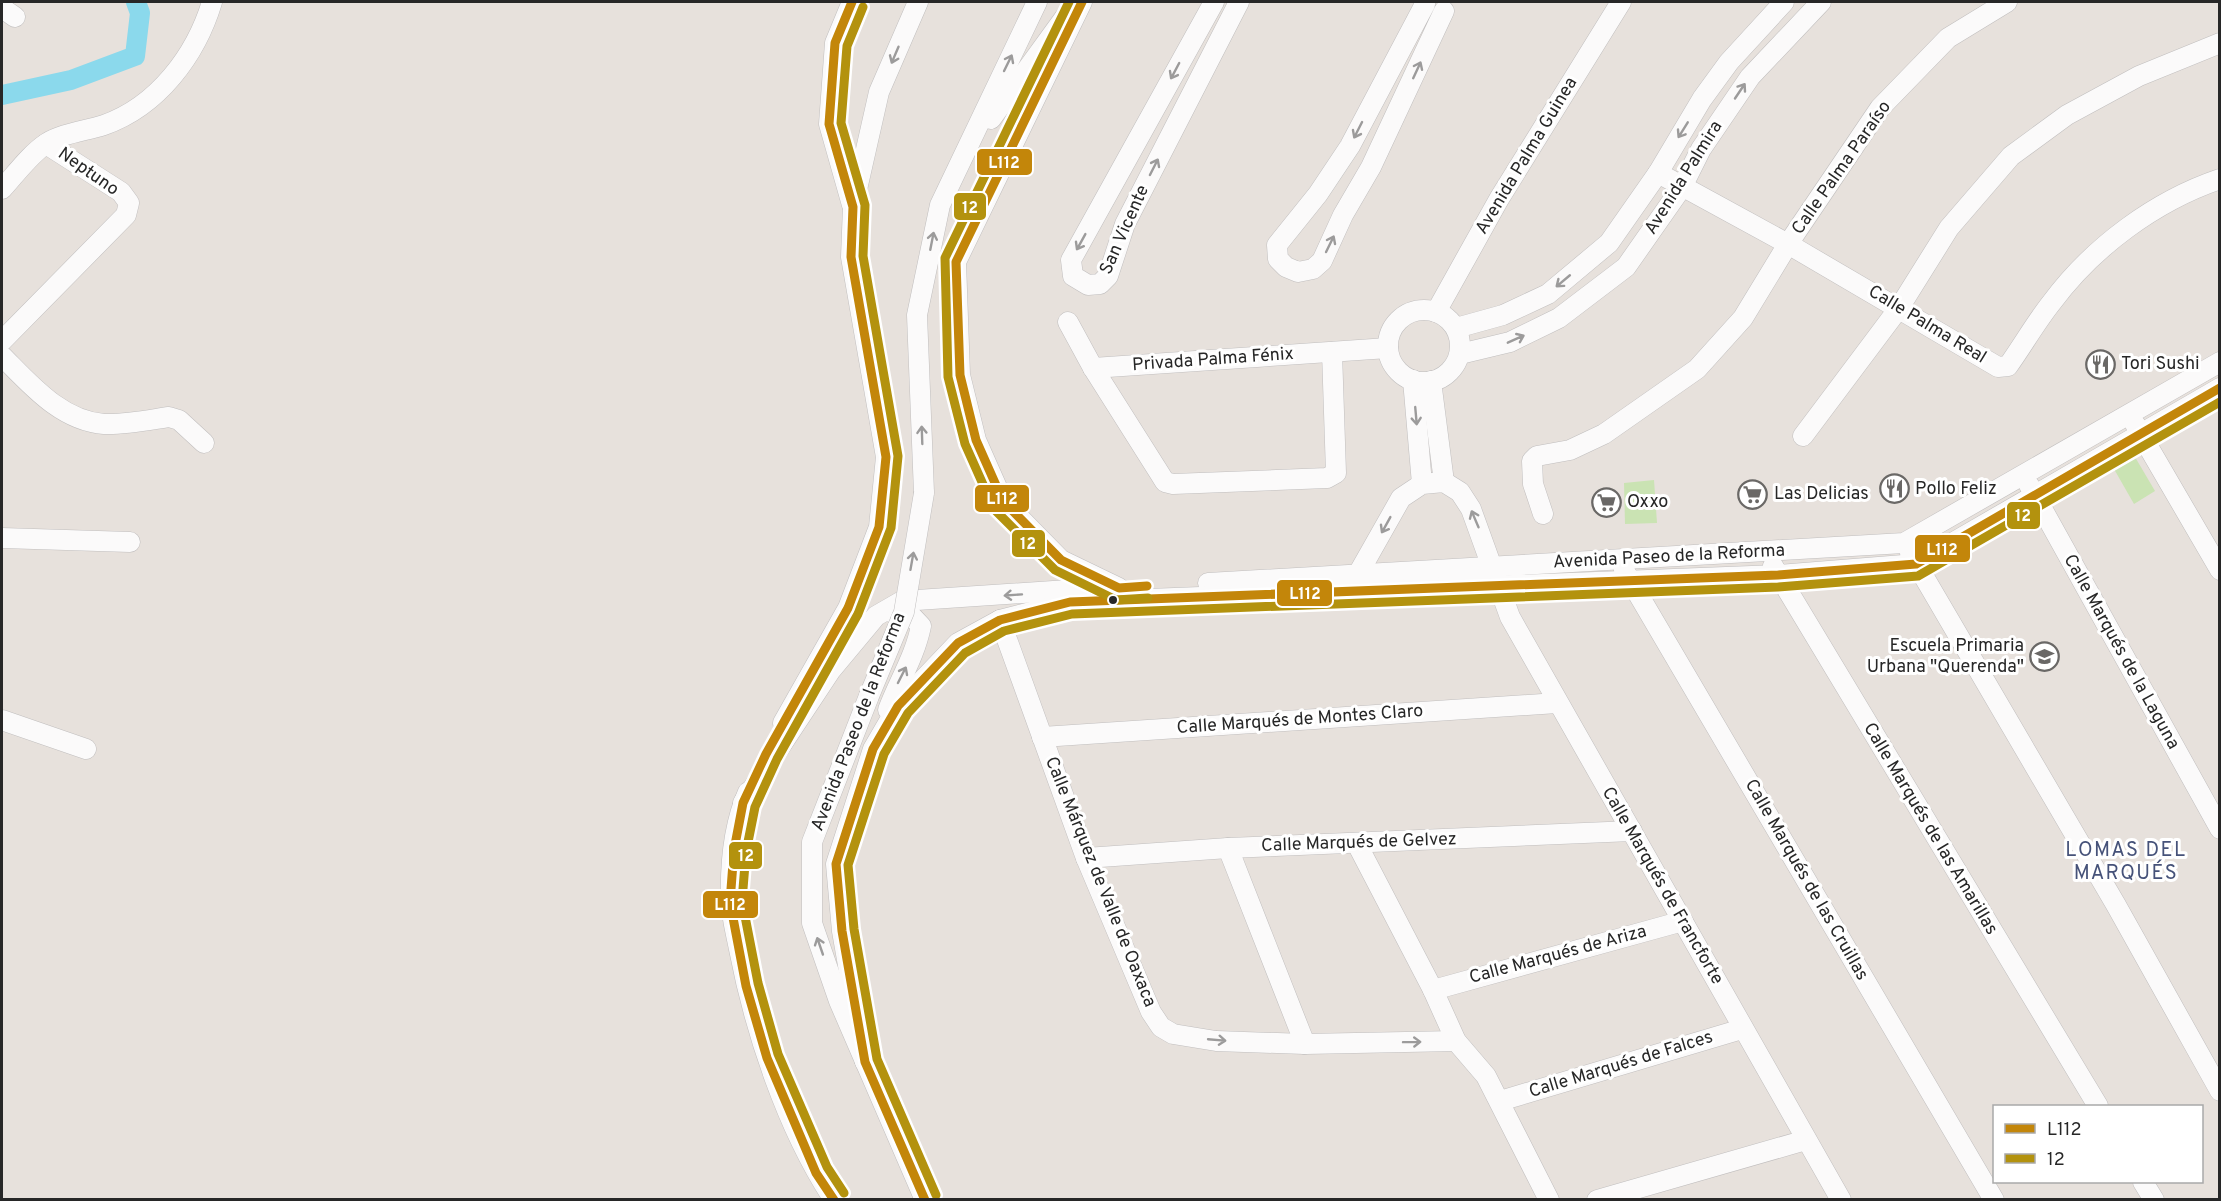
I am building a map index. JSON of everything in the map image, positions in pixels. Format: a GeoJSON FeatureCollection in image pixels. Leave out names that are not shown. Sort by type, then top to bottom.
{"type":"FeatureCollection","features":[{"type":"Feature","properties":{"kind":"street"},"geometry":{"type":"LineString","coordinates":[[2,189],[46,144],[125,116],[158,93],[187,56],[203,30],[212,2]]}},
{"type":"Feature","properties":{"kind":"street"},"geometry":{"type":"LineString","coordinates":[[852,2],[835,43],[830,124],[853,207]]}},
{"type":"Feature","properties":{"kind":"street"},"geometry":{"type":"LineString","coordinates":[[834,1200],[816,1173],[767,1058],[746,986],[730,902],[734,850],[743,803],[766,754],[848,609],[879,527],[886,457],[851,257],[853,207],[879,92],[918,2]]}},
{"type":"Feature","properties":{"kind":"street"},"geometry":{"type":"LineString","coordinates":[[961,160],[1076,2]]}},
{"type":"Feature","properties":{"kind":"street"},"geometry":{"type":"LineString","coordinates":[[1082,2],[956,261],[960,375],[976,440],[1003,501],[1060,560],[1119,588]]}},
{"type":"Feature","properties":{"kind":"street","name":"San Vicente"},"geometry":{"type":"LineString","coordinates":[[1214,2],[1071,260],[1073,276],[1088,285],[1100,284],[1108,276],[1125,224],[1216,42],[1239,2]]}},
{"type":"Feature","properties":{"kind":"street","name":"Avenida Palma Guinea"},"geometry":{"type":"LineString","coordinates":[[1436,312],[1499,199],[1621,2]]}},
{"type":"Feature","properties":{"kind":"street","name":"Avenida Palmira"},"geometry":{"type":"LineString","coordinates":[[1456,328],[1503,315],[1548,294],[1609,243],[1658,173],[1702,99],[1729,62],[1784,2]]}},
{"type":"Feature","properties":{"kind":"street","name":"Avenida Palmira"},"geometry":{"type":"LineString","coordinates":[[1460,354],[1510,342],[1559,318],[1626,267],[1682,187],[1701,149],[1750,77],[1821,2]]}},
{"type":"Feature","properties":{"kind":"street","name":"Calle Palma Paraíso"},"geometry":{"type":"LineString","coordinates":[[1543,514],[1533,484],[1532,460],[1537,456],[1570,450],[1604,434],[1697,369],[1743,318],[1788,244],[1880,108],[1948,38],[2007,2]]}},
{"type":"Feature","properties":{"kind":"street","name":"Avenida Paseo de la Reforma"},"geometry":{"type":"LineString","coordinates":[[924,1200],[839,1001],[812,923],[812,842],[904,612],[924,493],[917,315],[940,205],[1035,3]]}},
{"type":"Feature","properties":{"kind":"street"},"geometry":{"type":"LineString","coordinates":[[1424,3],[1437,12],[1450,6],[1371,167],[1343,215],[1322,261],[1305,271],[1298,272],[1286,267],[1278,259],[1277,245],[1318,194],[1350,146],[1424,3]]}},
{"type":"Feature","properties":{"kind":"street"},"geometry":{"type":"LineString","coordinates":[[1195,34],[1216,42]]}},
{"type":"Feature","properties":{"kind":"street"},"geometry":{"type":"LineString","coordinates":[[1803,436],[1899,308],[1949,228],[2011,156],[2067,115],[2139,76],[2220,43]]}},
{"type":"Feature","properties":{"kind":"street","name":"Neptuno"},"geometry":{"type":"LineString","coordinates":[[2,341],[126,215],[129,203],[121,192],[46,144]]}},
{"type":"Feature","properties":{"kind":"street","name":"Calle Palma Real"},"geometry":{"type":"LineString","coordinates":[[1658,173],[1788,244],[1998,368],[2008,366],[2053,301],[2093,257],[2145,214],[2200,186],[2220,179]]}},
{"type":"Feature","properties":{"kind":"street"},"geometry":{"type":"LineString","coordinates":[[1419,310],[1436,312],[1448,318],[1456,328],[1460,354],[1450,372],[1422,381],[1396,368],[1388,348],[1391,331],[1402,317],[1419,310]]}},
{"type":"Feature","properties":{"kind":"street"},"geometry":{"type":"LineString","coordinates":[[1068,322],[1093,368],[1165,482],[1173,484],[1328,478],[1336,472],[1332,352]]}},
{"type":"Feature","properties":{"kind":"street","name":"Privada Palma Fénix"},"geometry":{"type":"LineString","coordinates":[[1093,368],[1388,348]]}},
{"type":"Feature","properties":{"kind":"street"},"geometry":{"type":"LineString","coordinates":[[2,356],[45,398],[72,415],[104,424],[169,417],[178,420],[204,443]]}},
{"type":"Feature","properties":{"kind":"street","name":"Avenida Paseo de la Reforma"},"geometry":{"type":"LineString","coordinates":[[865,1062],[842,931],[836,864],[873,749],[897,706],[958,643],[1000,620],[1070,602],[1496,575],[1618,560],[1904,543],[2220,362]]}},
{"type":"Feature","properties":{"kind":"street"},"geometry":{"type":"LineString","coordinates":[[1422,381],[1444,482]]}},
{"type":"Feature","properties":{"kind":"street"},"geometry":{"type":"LineString","coordinates":[[1422,381],[1422,484]]}},
{"type":"Feature","properties":{"kind":"street","name":"Avenida Paseo de la Reforma"},"geometry":{"type":"LineString","coordinates":[[876,616],[902,601],[1358,574],[1630,579],[1779,575],[1917,564],[2220,388]]}},
{"type":"Feature","properties":{"kind":"street"},"geometry":{"type":"LineString","coordinates":[[2129,414],[2220,570]]}},
{"type":"Feature","properties":{"kind":"street","name":"Calle Marqués de la Laguna"},"geometry":{"type":"LineString","coordinates":[[2023,475],[2220,829]]}},
{"type":"Feature","properties":{"kind":"street"},"geometry":{"type":"LineString","coordinates":[[1358,574],[1401,498],[1422,484],[1444,482],[1460,492],[1471,509],[1496,575]]}},
{"type":"Feature","properties":{"kind":"street"},"geometry":{"type":"LineString","coordinates":[[2,538],[130,542]]}},
{"type":"Feature","properties":{"kind":"street"},"geometry":{"type":"LineString","coordinates":[[1904,543],[2116,905],[2220,1091]]}},
{"type":"Feature","properties":{"kind":"street","name":"Calle Marqués de las Amarillas"},"geometry":{"type":"LineString","coordinates":[[1764,551],[2097,1105]]}},
{"type":"Feature","properties":{"kind":"street","name":"Calle Marqués de las Cruillas"},"geometry":{"type":"LineString","coordinates":[[1618,560],[1994,1200]]}},
{"type":"Feature","properties":{"kind":"street","name":"Calle Marqués de Francforte"},"geometry":{"type":"LineString","coordinates":[[1496,575],[1510,617],[1557,703],[1841,1200]]}},
{"type":"Feature","properties":{"kind":"street"},"geometry":{"type":"LineString","coordinates":[[743,803],[831,670],[876,616],[905,609],[921,626],[917,649],[900,679],[873,749]]}},
{"type":"Feature","properties":{"kind":"street","name":"Calle Márquez de Valle de Oaxaca"},"geometry":{"type":"LineString","coordinates":[[1000,620],[1086,858],[1151,1012],[1161,1027],[1173,1034],[1216,1041],[1305,1044],[1456,1041]]}},
{"type":"Feature","properties":{"kind":"street","name":"Calle Marqués de Montes Claro"},"geometry":{"type":"LineString","coordinates":[[1042,737],[1557,703]]}},
{"type":"Feature","properties":{"kind":"street"},"geometry":{"type":"LineString","coordinates":[[2,720],[86,749]]}},
{"type":"Feature","properties":{"kind":"street","name":"Calle Marqués de Gelvez"},"geometry":{"type":"LineString","coordinates":[[1086,858],[1228,848],[1632,831]]}},
{"type":"Feature","properties":{"kind":"street"},"geometry":{"type":"LineString","coordinates":[[1357,844],[1433,990],[1456,1041],[1480,1066],[1549,1200]]}},
{"type":"Feature","properties":{"kind":"street"},"geometry":{"type":"LineString","coordinates":[[1228,848],[1305,1044]]}},
{"type":"Feature","properties":{"kind":"street","name":"Calle Marqués de Ariza"},"geometry":{"type":"LineString","coordinates":[[1433,990],[1683,921]]}},
{"type":"Feature","properties":{"kind":"street","name":"Calle Marqués de Falces"},"geometry":{"type":"LineString","coordinates":[[1500,1101],[1743,1029]]}},
{"type":"Feature","properties":{"kind":"street"},"geometry":{"type":"LineString","coordinates":[[1597,1200],[1806,1140]]}},
{"type":"Feature","properties":{"kind":"street"},"geometry":{"type":"LineString","coordinates":[[2144,1183],[2154,1200]]}},
{"type":"Feature","properties":{"kind":"green space"},"geometry":{"type":"Polygon","coordinates":[[[2135,457],[2155,491],[2134,504],[2114,469],[2135,457]]]}},
{"type":"Feature","properties":{"kind":"green space"},"geometry":{"type":"Polygon","coordinates":[[[1654,480],[1657,523],[1625,524],[1624,483],[1654,480]]]}},
{"type":"Feature","properties":{"kind":"waterway"},"geometry":{"type":"LineString","coordinates":[[2,95],[71,80],[135,56],[140,13],[136,2]]}},
{"type":"Feature","properties":{"kind":"transit line","name":"L112"},"geometry":{"type":"LineString","coordinates":[[834,1200],[816,1173],[767,1058],[746,986],[730,902],[734,850],[743,803],[766,754],[848,608],[879,527],[886,457],[851,257],[853,207],[829,124],[835,43],[852,2]]}},
{"type":"Feature","properties":{"kind":"transit line","name":"12"},"geometry":{"type":"LineString","coordinates":[[1069,2],[945,258],[948,377],[965,444],[994,509],[1055,570],[1116,600],[1148,598]]}},
{"type":"Feature","properties":{"kind":"transit line","name":"L112"},"geometry":{"type":"LineString","coordinates":[[1082,2],[956,262],[960,375],[976,440],[1003,501],[1061,560],[1119,588],[1147,586]]}},
{"type":"Feature","properties":{"kind":"transit line","name":"12"},"geometry":{"type":"LineString","coordinates":[[844,1193],[827,1167],[778,1054],[758,983],[742,901],[746,852],[755,807],[777,759],[858,614],[891,528],[898,456],[863,256],[865,205],[841,123],[847,46],[863,7]]}},
{"type":"Feature","properties":{"kind":"transit line","name":"L112"},"geometry":{"type":"LineString","coordinates":[[925,1200],[865,1062],[842,931],[836,864],[873,749],[898,706],[958,643],[1000,620],[1070,602],[1778,575],[1916,564],[2220,388]]}},
{"type":"Feature","properties":{"kind":"transit line","name":"12"},"geometry":{"type":"LineString","coordinates":[[936,1195],[877,1059],[854,929],[848,865],[884,754],[908,713],[965,653],[1004,631],[1072,614],[1778,587],[1918,576],[2220,402]]}},
{"type":"Feature","properties":{"kind":"place","name":"Tori Sushi"},"geometry":{"type":"Point","coordinates":[2100,364]}},
{"type":"Feature","properties":{"kind":"place","name":"Pollo Feliz"},"geometry":{"type":"Point","coordinates":[1894,489]}},
{"type":"Feature","properties":{"kind":"place","name":"Las Delicias"},"geometry":{"type":"Point","coordinates":[1753,494]}},
{"type":"Feature","properties":{"kind":"place","name":"Oxxo"},"geometry":{"type":"Point","coordinates":[1606,502]}},
{"type":"Feature","properties":{"kind":"place","name":"Escuela Primaria Urbana \"Querenda\""},"geometry":{"type":"Point","coordinates":[2045,656]}},
{"type":"Feature","properties":{"kind":"district","name":"LOMAS DEL MARQUÉS"},"geometry":{"type":"Point","coordinates":[2126,862]}}]}
